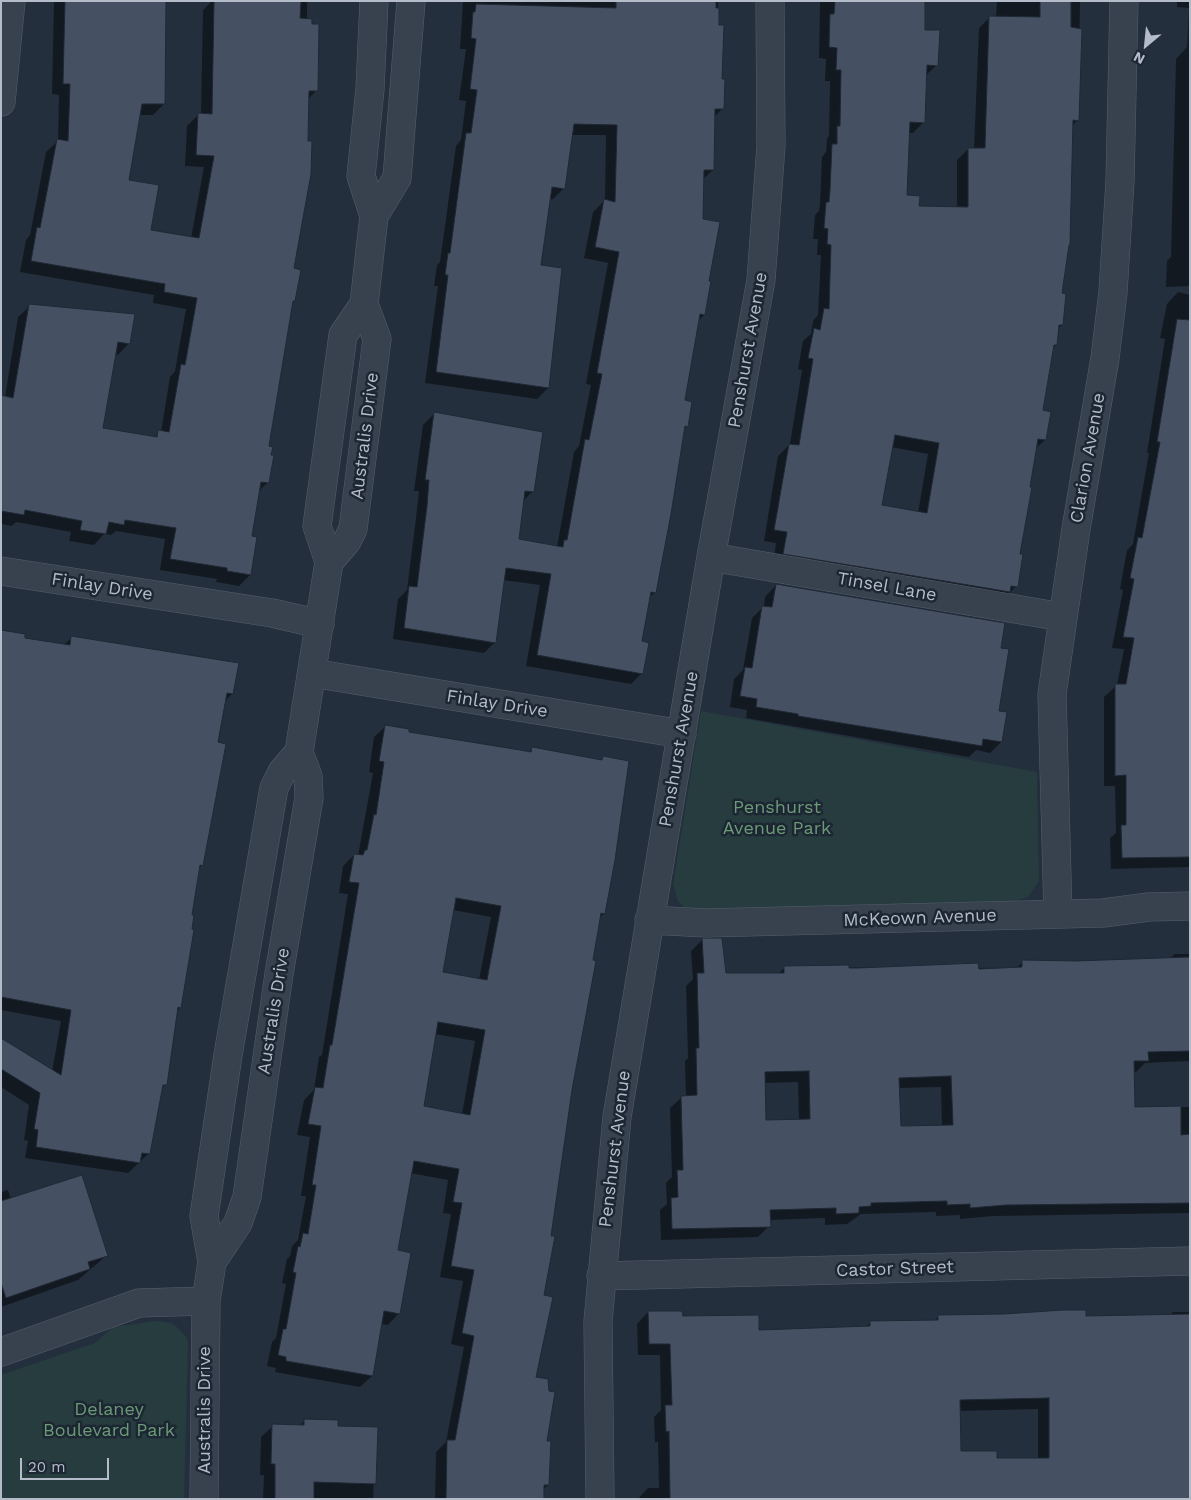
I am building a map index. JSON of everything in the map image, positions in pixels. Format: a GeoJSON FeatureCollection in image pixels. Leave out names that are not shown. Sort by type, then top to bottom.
{"type":"FeatureCollection","features":[{"type":"Feature","properties":{"kind":"street"},"geometry":{"type":"LineString","coordinates":[[1,102],[11,1]]}},
{"type":"Feature","properties":{"kind":"street","name":"Australis Drive"},"geometry":{"type":"LineString","coordinates":[[329,562],[347,541],[353,529],[377,339],[364,304],[374,216],[361,176],[370,89],[374,1]]}},
{"type":"Feature","properties":{"kind":"street","name":"Australis Drive"},"geometry":{"type":"LineString","coordinates":[[374,216],[397,178],[411,1]]}},
{"type":"Feature","properties":{"kind":"street","name":"Penshurst Avenue"},"geometry":{"type":"LineString","coordinates":[[600,1499],[598,1321],[617,1117],[711,557],[761,280],[771,146],[770,1]]}},
{"type":"Feature","properties":{"kind":"street","name":"Clarion Avenue"},"geometry":{"type":"LineString","coordinates":[[1058,914],[1051,714],[1062,617],[1104,367],[1113,292],[1120,181],[1124,1]]}},
{"type":"Feature","properties":{"kind":"street","name":"Australis Drive"},"geometry":{"type":"LineString","coordinates":[[212,1262],[238,1223],[247,1197],[280,974],[309,798],[308,776],[299,752],[329,562],[317,526],[343,335],[364,304]]}},
{"type":"Feature","properties":{"kind":"street","name":"Tinsel Lane"},"geometry":{"type":"LineString","coordinates":[[711,557],[1062,617]]}},
{"type":"Feature","properties":{"kind":"street","name":"Finlay Drive"},"geometry":{"type":"LineString","coordinates":[[1,571],[272,613],[320,624]]}},
{"type":"Feature","properties":{"kind":"street","name":"Finlay Drive"},"geometry":{"type":"LineString","coordinates":[[312,673],[682,734]]}},
{"type":"Feature","properties":{"kind":"street","name":"Australis Drive"},"geometry":{"type":"LineString","coordinates":[[204,1499],[206,1301],[212,1262],[204,1216],[274,788],[282,772],[299,752]]}},
{"type":"Feature","properties":{"kind":"street","name":"McKeown Avenue"},"geometry":{"type":"LineString","coordinates":[[649,920],[706,923],[1103,914],[1149,907],[1190,906]]}},
{"type":"Feature","properties":{"kind":"street","name":"Castor Street"},"geometry":{"type":"LineString","coordinates":[[601,1276],[1190,1261]]}},
{"type":"Feature","properties":{"kind":"street"},"geometry":{"type":"LineString","coordinates":[[1,1352],[138,1303],[206,1301]]}},
{"type":"Feature","properties":{"kind":"green space","name":"Penshurst Avenue Park"},"geometry":{"type":"Polygon","coordinates":[[[701,711],[1037,772],[1039,881],[1028,897],[1012,902],[693,911],[684,907],[678,901],[673,884],[701,711]]]}},
{"type":"Feature","properties":{"kind":"green space","name":"Delaney Boulevard Park"},"geometry":{"type":"Polygon","coordinates":[[[156,1321],[171,1323],[177,1327],[187,1338],[188,1344],[184,1499],[1,1499],[1,1375],[95,1343],[113,1327],[156,1321]]]}},
{"type":"Feature","properties":{"kind":"building"},"geometry":{"type":"Polygon","coordinates":[[[65,1],[166,1],[165,104],[142,104],[129,180],[159,185],[151,230],[199,238],[214,156],[196,155],[198,113],[212,114],[214,1],[301,1],[300,18],[312,19],[312,24],[319,24],[318,91],[309,91],[308,141],[312,141],[311,174],[294,268],[301,270],[295,301],[293,301],[269,446],[273,447],[271,455],[274,455],[269,483],[261,482],[252,536],[257,537],[251,575],[227,571],[227,568],[170,559],[176,528],[125,520],[124,525],[109,522],[106,534],[80,530],[82,521],[25,510],[24,515],[1,511],[1,395],[13,398],[29,304],[135,314],[130,344],[118,342],[103,428],[157,437],[158,430],[169,432],[181,364],[185,365],[197,298],[164,292],[165,284],[31,261],[37,227],[40,228],[57,139],[68,141],[70,84],[63,84],[65,1]]]}},
{"type":"Feature","properties":{"kind":"building"},"geometry":{"type":"Polygon","coordinates":[[[616,1],[716,1],[716,8],[719,8],[719,25],[724,25],[722,79],[725,79],[724,109],[715,109],[714,170],[704,170],[703,219],[720,222],[705,315],[700,314],[685,400],[692,402],[688,427],[685,426],[656,593],[651,592],[642,641],[649,643],[643,674],[537,655],[551,574],[506,568],[496,643],[404,628],[409,586],[417,587],[429,480],[425,480],[434,412],[543,432],[534,492],[525,491],[519,539],[563,547],[564,540],[567,540],[585,439],[589,440],[602,374],[597,373],[619,252],[595,247],[604,199],[615,202],[617,125],[574,124],[565,189],[552,187],[541,265],[562,268],[549,388],[436,372],[448,275],[445,275],[448,253],[450,253],[466,133],[471,133],[477,90],[470,89],[476,39],[471,38],[473,12],[475,12],[476,4],[616,8],[616,1]]]}},
{"type":"Feature","properties":{"kind":"building"},"geometry":{"type":"Polygon","coordinates":[[[835,1],[925,1],[925,30],[940,30],[938,66],[927,65],[925,123],[910,122],[907,195],[920,196],[919,206],[968,207],[968,148],[985,148],[989,16],[1040,17],[1040,1],[1071,1],[1071,27],[1082,29],[1079,121],[1073,120],[1070,245],[1062,293],[1066,294],[1063,325],[1059,325],[1057,345],[1054,345],[1043,410],[1051,412],[1046,440],[1038,439],[1020,554],[1023,554],[1018,587],[1011,586],[1010,592],[783,554],[787,532],[774,530],[789,444],[799,445],[813,359],[808,358],[814,328],[820,330],[824,308],[829,309],[831,245],[827,244],[828,229],[824,228],[826,202],[829,202],[832,144],[837,144],[837,126],[840,126],[841,70],[836,70],[837,48],[829,47],[830,14],[834,14],[835,1]],[[895,435],[882,505],[927,513],[939,443],[895,435]]]}},
{"type":"Feature","properties":{"kind":"building"},"geometry":{"type":"Polygon","coordinates":[[[1177,319],[1190,320],[1190,857],[1122,858],[1121,825],[1126,825],[1126,775],[1115,776],[1115,684],[1126,684],[1134,638],[1123,637],[1134,579],[1130,578],[1138,537],[1142,538],[1160,442],[1157,442],[1177,319]]]}},
{"type":"Feature","properties":{"kind":"building"},"geometry":{"type":"Polygon","coordinates":[[[776,584],[1005,623],[1001,648],[1009,649],[999,711],[1007,712],[1002,742],[983,739],[982,746],[798,716],[798,714],[756,707],[757,699],[740,696],[745,667],[752,668],[762,606],[772,607],[776,584]]]}},
{"type":"Feature","properties":{"kind":"building"},"geometry":{"type":"Polygon","coordinates":[[[1,630],[25,634],[25,638],[70,645],[71,636],[239,663],[233,694],[227,693],[218,742],[226,744],[203,866],[200,865],[192,915],[194,915],[192,929],[194,930],[181,1008],[178,1007],[167,1085],[163,1085],[150,1154],[142,1153],[140,1163],[36,1147],[38,1130],[34,1129],[40,1093],[1,1069],[1,1038],[61,1075],[71,1010],[1,997],[1,630]]]}},
{"type":"Feature","properties":{"kind":"building"},"geometry":{"type":"Polygon","coordinates":[[[385,725],[409,729],[409,732],[531,752],[532,747],[602,760],[603,756],[629,761],[615,860],[605,914],[601,913],[593,960],[596,961],[572,1090],[551,1236],[555,1236],[544,1295],[553,1297],[536,1377],[548,1379],[549,1391],[555,1392],[547,1441],[551,1441],[549,1485],[544,1485],[544,1499],[446,1499],[447,1440],[455,1440],[474,1336],[462,1333],[474,1270],[451,1266],[462,1203],[453,1202],[459,1169],[414,1161],[398,1250],[411,1253],[400,1314],[384,1311],[373,1376],[286,1361],[286,1357],[278,1355],[283,1329],[286,1329],[296,1273],[293,1272],[298,1246],[300,1247],[303,1233],[308,1234],[316,1185],[312,1185],[321,1126],[308,1124],[315,1087],[323,1088],[330,1045],[332,1045],[359,883],[349,882],[354,854],[363,855],[365,850],[367,850],[374,814],[376,815],[384,762],[379,761],[385,725]],[[456,898],[443,972],[487,980],[501,906],[456,898]],[[438,1022],[424,1106],[470,1115],[485,1030],[438,1022]]]}},
{"type":"Feature","properties":{"kind":"building"},"geometry":{"type":"Polygon","coordinates":[[[702,938],[722,938],[726,973],[784,973],[784,966],[849,965],[849,968],[858,968],[978,963],[979,969],[1022,967],[1022,960],[1075,961],[1190,957],[1190,1051],[1148,1052],[1149,1061],[1134,1061],[1135,1107],[1181,1106],[1181,1135],[1190,1134],[1190,1203],[1006,1205],[970,1208],[970,1204],[947,1205],[947,1201],[871,1203],[871,1206],[859,1207],[859,1213],[836,1214],[836,1208],[770,1210],[771,1227],[672,1229],[671,1198],[678,1197],[677,1170],[683,1170],[681,1096],[697,1095],[696,1048],[699,1048],[697,973],[704,973],[702,938]],[[809,1071],[765,1072],[766,1120],[810,1119],[809,1071]],[[951,1076],[899,1078],[901,1126],[953,1125],[951,1076]]]}},
{"type":"Feature","properties":{"kind":"building"},"geometry":{"type":"Polygon","coordinates":[[[82,1175],[108,1256],[88,1262],[90,1269],[6,1298],[1,1283],[1,1201],[82,1175]]]}},
{"type":"Feature","properties":{"kind":"building"},"geometry":{"type":"Polygon","coordinates":[[[1086,1310],[1086,1316],[1190,1314],[1190,1499],[670,1499],[669,1431],[666,1432],[665,1405],[672,1405],[670,1344],[649,1344],[648,1311],[682,1311],[683,1316],[759,1315],[759,1330],[870,1326],[870,1321],[938,1320],[938,1315],[1086,1310]],[[1049,1398],[960,1400],[961,1451],[997,1451],[997,1458],[1049,1458],[1049,1398]]]}},
{"type":"Feature","properties":{"kind":"building"},"geometry":{"type":"Polygon","coordinates":[[[304,1419],[338,1420],[338,1426],[378,1427],[376,1484],[314,1482],[314,1499],[275,1499],[275,1464],[271,1464],[272,1424],[304,1425],[304,1419]]]}}]}
